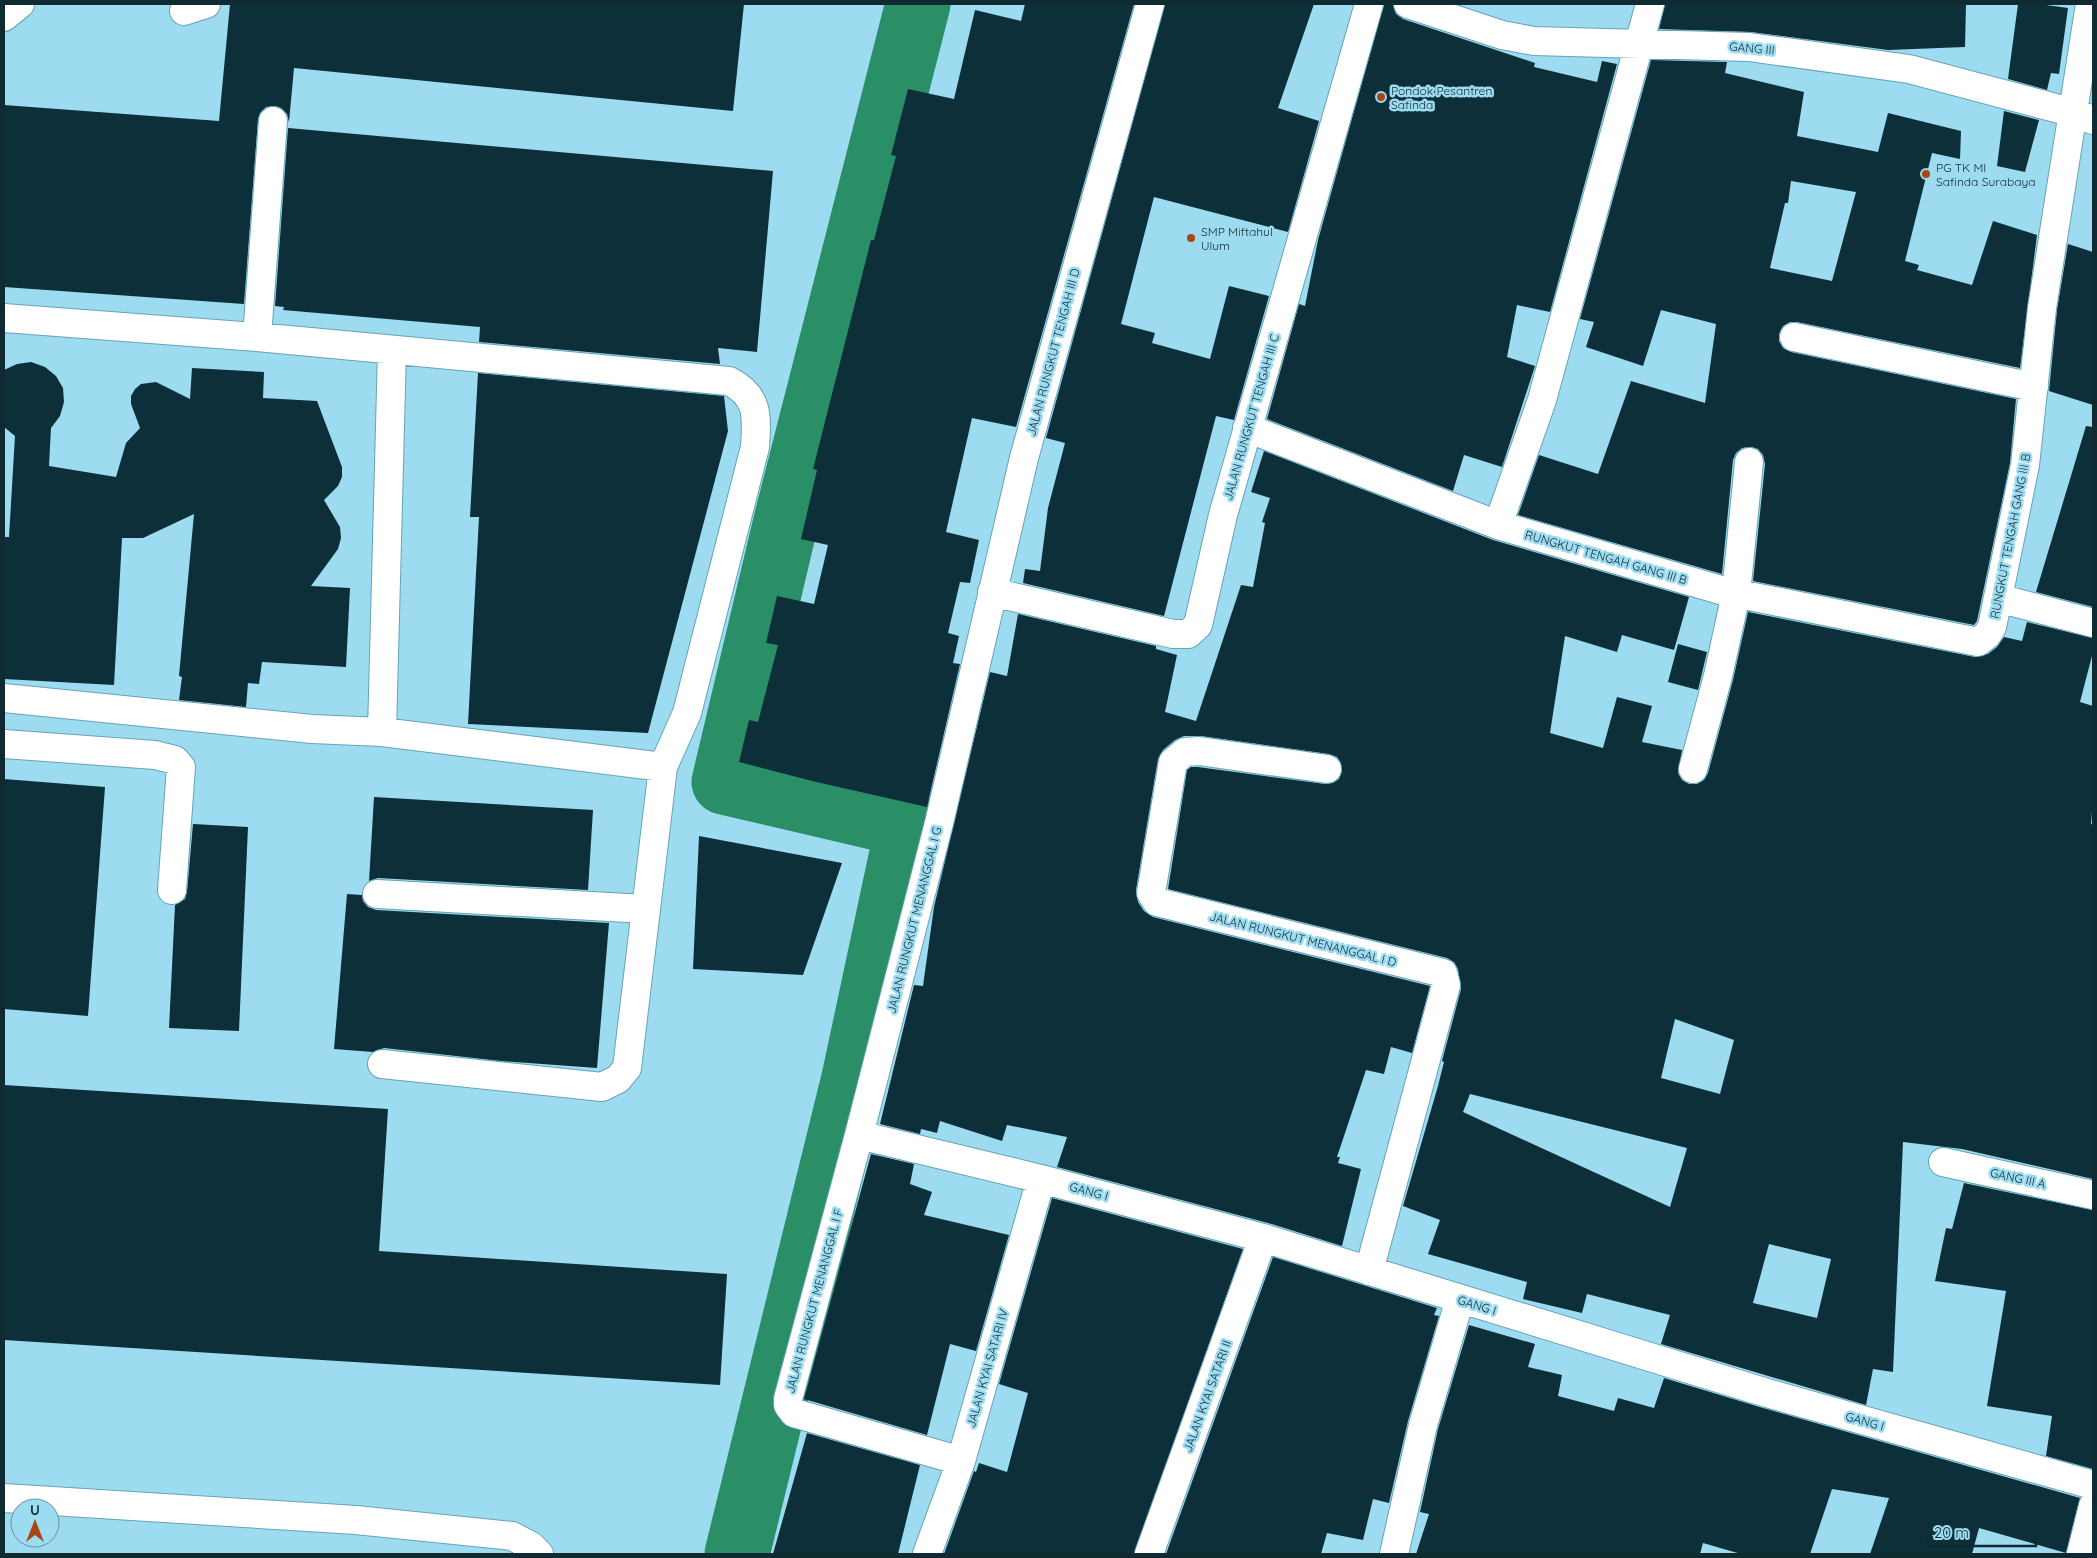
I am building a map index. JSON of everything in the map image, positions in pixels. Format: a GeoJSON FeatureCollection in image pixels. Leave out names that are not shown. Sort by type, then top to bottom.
{"type":"FeatureCollection","features":[{"type":"Feature","properties":{"kind":"street"},"geometry":{"type":"LineString","coordinates":[[4,17],[20,4]]}},
{"type":"Feature","properties":{"kind":"street","name":"JALAN RUNGKUT TENGAH III D"},"geometry":{"type":"LineString","coordinates":[[967,703],[1024,458],[1150,4]]}},
{"type":"Feature","properties":{"kind":"street","name":"JALAN RUNGKUT TENGAH III C"},"geometry":{"type":"LineString","coordinates":[[992,592],[1174,634],[1188,634],[1198,625],[1223,515],[1369,4]]}},
{"type":"Feature","properties":{"kind":"street","name":"GANG III"},"geometry":{"type":"LineString","coordinates":[[1408,4],[1502,35],[1534,41],[1749,47],[1909,69],[2084,117]]}},
{"type":"Feature","properties":{"kind":"street"},"geometry":{"type":"LineString","coordinates":[[1498,525],[1542,400],[1650,4]]}},
{"type":"Feature","properties":{"kind":"street","name":"RUNGKUT TENGAH GANG III B"},"geometry":{"type":"LineString","coordinates":[[1247,428],[1498,525],[1736,594],[1978,642],[1987,635],[1992,626],[2025,465],[2042,308],[2084,117],[2090,4]]}},
{"type":"Feature","properties":{"kind":"street"},"geometry":{"type":"LineString","coordinates":[[256,337],[273,121]]}},
{"type":"Feature","properties":{"kind":"street"},"geometry":{"type":"LineString","coordinates":[[4,318],[256,337],[729,381],[739,386],[754,405],[756,422],[755,447],[687,713],[663,767],[627,1068],[618,1079],[602,1087],[382,1064]]}},
{"type":"Feature","properties":{"kind":"street"},"geometry":{"type":"LineString","coordinates":[[1794,337],[2034,387]]}},
{"type":"Feature","properties":{"kind":"street"},"geometry":{"type":"LineString","coordinates":[[382,732],[392,350]]}},
{"type":"Feature","properties":{"kind":"street"},"geometry":{"type":"LineString","coordinates":[[1693,768],[1718,676],[1736,594],[1750,462]]}},
{"type":"Feature","properties":{"kind":"street"},"geometry":{"type":"LineString","coordinates":[[1998,598],[2093,623]]}},
{"type":"Feature","properties":{"kind":"street"},"geometry":{"type":"LineString","coordinates":[[4,698],[312,729],[382,732],[663,767]]}},
{"type":"Feature","properties":{"kind":"street","name":"JALAN RUNGKUT MENANGGAL I G"},"geometry":{"type":"LineString","coordinates":[[859,1135],[939,823],[967,703]]}},
{"type":"Feature","properties":{"kind":"street"},"geometry":{"type":"LineString","coordinates":[[4,744],[155,755],[174,760],[180,767],[172,890]]}},
{"type":"Feature","properties":{"kind":"street","name":"JALAN RUNGKUT MENANGGAL I D"},"geometry":{"type":"LineString","coordinates":[[1327,768],[1199,751],[1185,752],[1174,762],[1151,893],[1157,902],[1443,974],[1446,985],[1369,1271]]}},
{"type":"Feature","properties":{"kind":"street"},"geometry":{"type":"LineString","coordinates":[[377,894],[645,909]]}},
{"type":"Feature","properties":{"kind":"street","name":"GANG I"},"geometry":{"type":"LineString","coordinates":[[859,1135],[1041,1179],[1263,1238],[1767,1393],[2093,1485]]}},
{"type":"Feature","properties":{"kind":"street","name":"JALAN RUNGKUT MENANGGAL I F"},"geometry":{"type":"LineString","coordinates":[[859,1135],[788,1399],[788,1405],[794,1413],[960,1461]]}},
{"type":"Feature","properties":{"kind":"street","name":"GANG III A"},"geometry":{"type":"LineString","coordinates":[[1943,1162],[2093,1195]]}},
{"type":"Feature","properties":{"kind":"street","name":"JALAN KYAI SATARI IV"},"geometry":{"type":"LineString","coordinates":[[927,1554],[960,1461],[1041,1179]]}},
{"type":"Feature","properties":{"kind":"street","name":"JALAN KYAI SATARI II"},"geometry":{"type":"LineString","coordinates":[[1150,1554],[1263,1238]]}},
{"type":"Feature","properties":{"kind":"street"},"geometry":{"type":"LineString","coordinates":[[1394,1554],[1423,1425],[1460,1299]]}},
{"type":"Feature","properties":{"kind":"street"},"geometry":{"type":"LineString","coordinates":[[4,1498],[356,1520],[512,1536],[531,1546],[539,1554]]}},
{"type":"Feature","properties":{"kind":"street"},"geometry":{"type":"LineString","coordinates":[[2081,1554],[2093,1506]]}},
{"type":"Feature","properties":{"kind":"building"},"geometry":{"type":"Polygon","coordinates":[[[230,4],[744,4],[733,111],[294,68],[289,122],[287,114],[281,108],[275,106],[266,107],[260,113],[258,119],[244,304],[4,287],[4,105],[219,121],[230,4]]]}},
{"type":"Feature","properties":{"kind":"building"},"geometry":{"type":"Polygon","coordinates":[[[1025,4],[1134,4],[1016,427],[972,418],[946,532],[979,540],[970,583],[960,582],[948,633],[959,636],[953,663],[960,664],[927,807],[739,762],[749,720],[758,722],[778,645],[766,643],[777,596],[814,604],[828,545],[801,539],[817,470],[813,469],[871,240],[874,240],[896,156],[891,155],[908,89],[954,99],[975,10],[1021,21],[1025,4]]]}},
{"type":"Feature","properties":{"kind":"building"},"geometry":{"type":"Polygon","coordinates":[[[1165,4],[1314,4],[1278,108],[1319,121],[1288,232],[1154,197],[1121,324],[1155,333],[1152,343],[1210,359],[1229,286],[1269,296],[1234,420],[1216,416],[1164,616],[1023,583],[1025,569],[1040,571],[1048,508],[1065,443],[1046,438],[1165,4]]]}},
{"type":"Feature","properties":{"kind":"building"},"geometry":{"type":"Polygon","coordinates":[[[1384,4],[1393,4],[1396,14],[1403,19],[1535,63],[1534,67],[1597,82],[1602,61],[1617,64],[1550,312],[1517,305],[1507,357],[1535,366],[1502,467],[1464,455],[1453,491],[1267,419],[1299,304],[1305,306],[1318,240],[1384,4]]]}},
{"type":"Feature","properties":{"kind":"building"},"geometry":{"type":"Polygon","coordinates":[[[1665,4],[1966,4],[1965,47],[1888,50],[1751,32],[1659,29],[1665,4]]]}},
{"type":"Feature","properties":{"kind":"building"},"geometry":{"type":"Polygon","coordinates":[[[2018,4],[2039,4],[2068,8],[2059,74],[2051,73],[2047,90],[2008,79],[2018,4]]]}},
{"type":"Feature","properties":{"kind":"building"},"geometry":{"type":"Polygon","coordinates":[[[1651,60],[1727,62],[1725,73],[1804,92],[1797,136],[1878,152],[1888,113],[1961,131],[1960,159],[1932,153],[1905,261],[1919,265],[1917,270],[1972,285],[1993,221],[2037,235],[2020,368],[1797,322],[1790,322],[1783,326],[1779,334],[1779,341],[1783,348],[1791,352],[2016,399],[2010,463],[1977,621],[1974,625],[1753,581],[1765,464],[1763,455],[1758,449],[1751,447],[1742,448],[1736,453],[1733,460],[1722,574],[1518,515],[1539,455],[1598,474],[1631,381],[1705,403],[1716,324],[1661,310],[1643,366],[1586,347],[1594,322],[1580,319],[1651,60]],[[1791,181],[1788,203],[1785,203],[1770,268],[1832,281],[1856,192],[1791,181]]]}},
{"type":"Feature","properties":{"kind":"building"},"geometry":{"type":"Polygon","coordinates":[[[2004,111],[2039,120],[2025,172],[1997,166],[2004,111]]]}},
{"type":"Feature","properties":{"kind":"building"},"geometry":{"type":"Polygon","coordinates":[[[288,128],[773,171],[757,352],[718,348],[720,364],[479,342],[480,327],[283,310],[284,307],[275,306],[288,128]]]}},
{"type":"Feature","properties":{"kind":"building"},"geometry":{"type":"Polygon","coordinates":[[[2068,244],[2093,252],[2093,405],[2049,391],[2057,310],[2068,244]]]}},
{"type":"Feature","properties":{"kind":"building"},"geometry":{"type":"Polygon","coordinates":[[[31,362],[45,367],[56,376],[63,388],[64,402],[60,416],[51,428],[49,466],[116,477],[126,443],[140,428],[131,404],[131,396],[141,384],[156,382],[190,399],[192,368],[264,372],[263,398],[317,401],[342,467],[342,477],[338,486],[324,500],[340,527],[341,538],[338,549],[311,586],[350,588],[346,667],[262,662],[259,684],[248,683],[246,707],[179,700],[182,677],[179,676],[194,514],[143,538],[122,538],[114,685],[4,679],[4,537],[9,537],[15,436],[4,427],[4,370],[17,364],[31,362]]]}},
{"type":"Feature","properties":{"kind":"building"},"geometry":{"type":"Polygon","coordinates":[[[478,373],[724,396],[728,431],[648,733],[468,724],[479,517],[470,517],[478,373]]]}},
{"type":"Feature","properties":{"kind":"building"},"geometry":{"type":"Polygon","coordinates":[[[2086,426],[2093,427],[2093,607],[2036,592],[2086,426]]]}},
{"type":"Feature","properties":{"kind":"building"},"geometry":{"type":"Polygon","coordinates":[[[1264,451],[1493,540],[1689,597],[1674,650],[1622,635],[1617,652],[1565,636],[1550,733],[1603,748],[1617,697],[1652,706],[1642,742],[1682,750],[1678,773],[1682,780],[1689,784],[1697,784],[1704,780],[1708,773],[1733,680],[1748,612],[1975,657],[1988,654],[1997,647],[2004,637],[2022,641],[2027,622],[2093,638],[2093,652],[2080,702],[2093,706],[2093,799],[2091,824],[2093,825],[2093,1179],[1962,1149],[1903,1142],[1893,1372],[1873,1369],[1866,1405],[1661,1344],[1670,1315],[1587,1294],[1582,1313],[1523,1299],[1527,1282],[1428,1254],[1440,1220],[1403,1206],[1438,1086],[1444,1062],[1442,1061],[1461,989],[1458,969],[1454,962],[1447,958],[1168,889],[1187,770],[1191,767],[1198,767],[1325,784],[1333,783],[1339,779],[1342,771],[1341,763],[1337,757],[1329,754],[1201,736],[1184,736],[1175,740],[1163,750],[1158,759],[1136,890],[1138,902],[1144,911],[1153,917],[1430,986],[1412,1053],[1391,1047],[1384,1074],[1366,1070],[1337,1157],[1340,1157],[1338,1163],[1361,1169],[1342,1246],[1268,1223],[1057,1167],[1067,1137],[1007,1125],[1002,1141],[940,1121],[937,1133],[921,1129],[920,1134],[880,1124],[914,985],[923,986],[934,907],[990,672],[1007,676],[1018,614],[1156,646],[1156,649],[1177,655],[1165,712],[1196,721],[1241,585],[1253,587],[1265,523],[1262,522],[1270,498],[1251,492],[1264,451]],[[1675,1019],[1661,1078],[1720,1094],[1734,1040],[1675,1019]],[[1470,1094],[1463,1112],[1670,1207],[1687,1148],[1470,1094]],[[1769,1244],[1753,1303],[1817,1318],[1831,1259],[1769,1244]]]}},
{"type":"Feature","properties":{"kind":"building"},"geometry":{"type":"Polygon","coordinates":[[[1678,644],[1707,652],[1698,690],[1668,682],[1678,644]]]}},
{"type":"Feature","properties":{"kind":"building"},"geometry":{"type":"Polygon","coordinates":[[[4,779],[105,787],[88,1016],[4,1009],[4,779]]]}},
{"type":"Feature","properties":{"kind":"building"},"geometry":{"type":"Polygon","coordinates":[[[374,797],[593,810],[588,890],[378,878],[369,881],[374,797]]]}},
{"type":"Feature","properties":{"kind":"building"},"geometry":{"type":"Polygon","coordinates":[[[193,824],[248,827],[239,1031],[169,1028],[175,905],[185,899],[187,892],[193,824]]]}},
{"type":"Feature","properties":{"kind":"building"},"geometry":{"type":"Polygon","coordinates":[[[699,836],[842,863],[803,975],[693,969],[699,836]]]}},
{"type":"Feature","properties":{"kind":"building"},"geometry":{"type":"Polygon","coordinates":[[[347,894],[362,895],[363,901],[368,907],[376,910],[609,923],[597,1068],[501,1061],[384,1048],[373,1052],[334,1049],[347,894]]]}},
{"type":"Feature","properties":{"kind":"building"},"geometry":{"type":"Polygon","coordinates":[[[4,1085],[388,1109],[379,1251],[727,1274],[720,1385],[4,1340],[4,1085]]]}},
{"type":"Feature","properties":{"kind":"building"},"geometry":{"type":"Polygon","coordinates":[[[871,1154],[914,1164],[910,1184],[932,1192],[924,1215],[1009,1235],[976,1351],[950,1344],[927,1435],[804,1399],[871,1154]]]}},
{"type":"Feature","properties":{"kind":"building"},"geometry":{"type":"Polygon","coordinates":[[[1964,1183],[2093,1210],[2093,1469],[2046,1456],[2052,1416],[1987,1406],[2006,1291],[1935,1281],[1946,1228],[1952,1229],[1964,1183]]]}},
{"type":"Feature","properties":{"kind":"building"},"geometry":{"type":"Polygon","coordinates":[[[1052,1198],[1243,1249],[1134,1554],[944,1554],[974,1471],[976,1472],[979,1463],[1007,1472],[1028,1393],[999,1384],[1052,1198]]]}},
{"type":"Feature","properties":{"kind":"building"},"geometry":{"type":"Polygon","coordinates":[[[1273,1257],[1437,1308],[1434,1315],[1439,1316],[1408,1421],[1389,1503],[1373,1499],[1363,1540],[1327,1533],[1321,1554],[1166,1554],[1273,1257]]]}},
{"type":"Feature","properties":{"kind":"building"},"geometry":{"type":"Polygon","coordinates":[[[1469,1325],[1535,1344],[1528,1367],[1562,1375],[1558,1396],[1614,1411],[1618,1398],[1654,1408],[1664,1378],[2080,1498],[2066,1553],[1979,1528],[1972,1554],[1870,1554],[1889,1498],[1832,1489],[1810,1554],[1741,1554],[1703,1543],[1700,1554],[1416,1554],[1429,1514],[1420,1512],[1438,1429],[1469,1325]]]}},
{"type":"Feature","properties":{"kind":"building"},"geometry":{"type":"Polygon","coordinates":[[[807,1433],[920,1465],[898,1554],[773,1554],[807,1433]]]}},
{"type":"Feature","properties":{"kind":"waterway"},"geometry":{"type":"LineString","coordinates":[[737,1554],[854,1078],[908,825],[724,782],[786,521],[918,4]]}},
{"type":"Feature","properties":{"kind":"place","name":"Pondok Pesantren Safinda"},"geometry":{"type":"Point","coordinates":[1381,97]}},
{"type":"Feature","properties":{"kind":"place","name":"PG TK MI Safinda Surabaya"},"geometry":{"type":"Point","coordinates":[1926,174]}},
{"type":"Feature","properties":{"kind":"place","name":"SMP Miftahul Ulum"},"geometry":{"type":"Point","coordinates":[1191,238]}}]}
